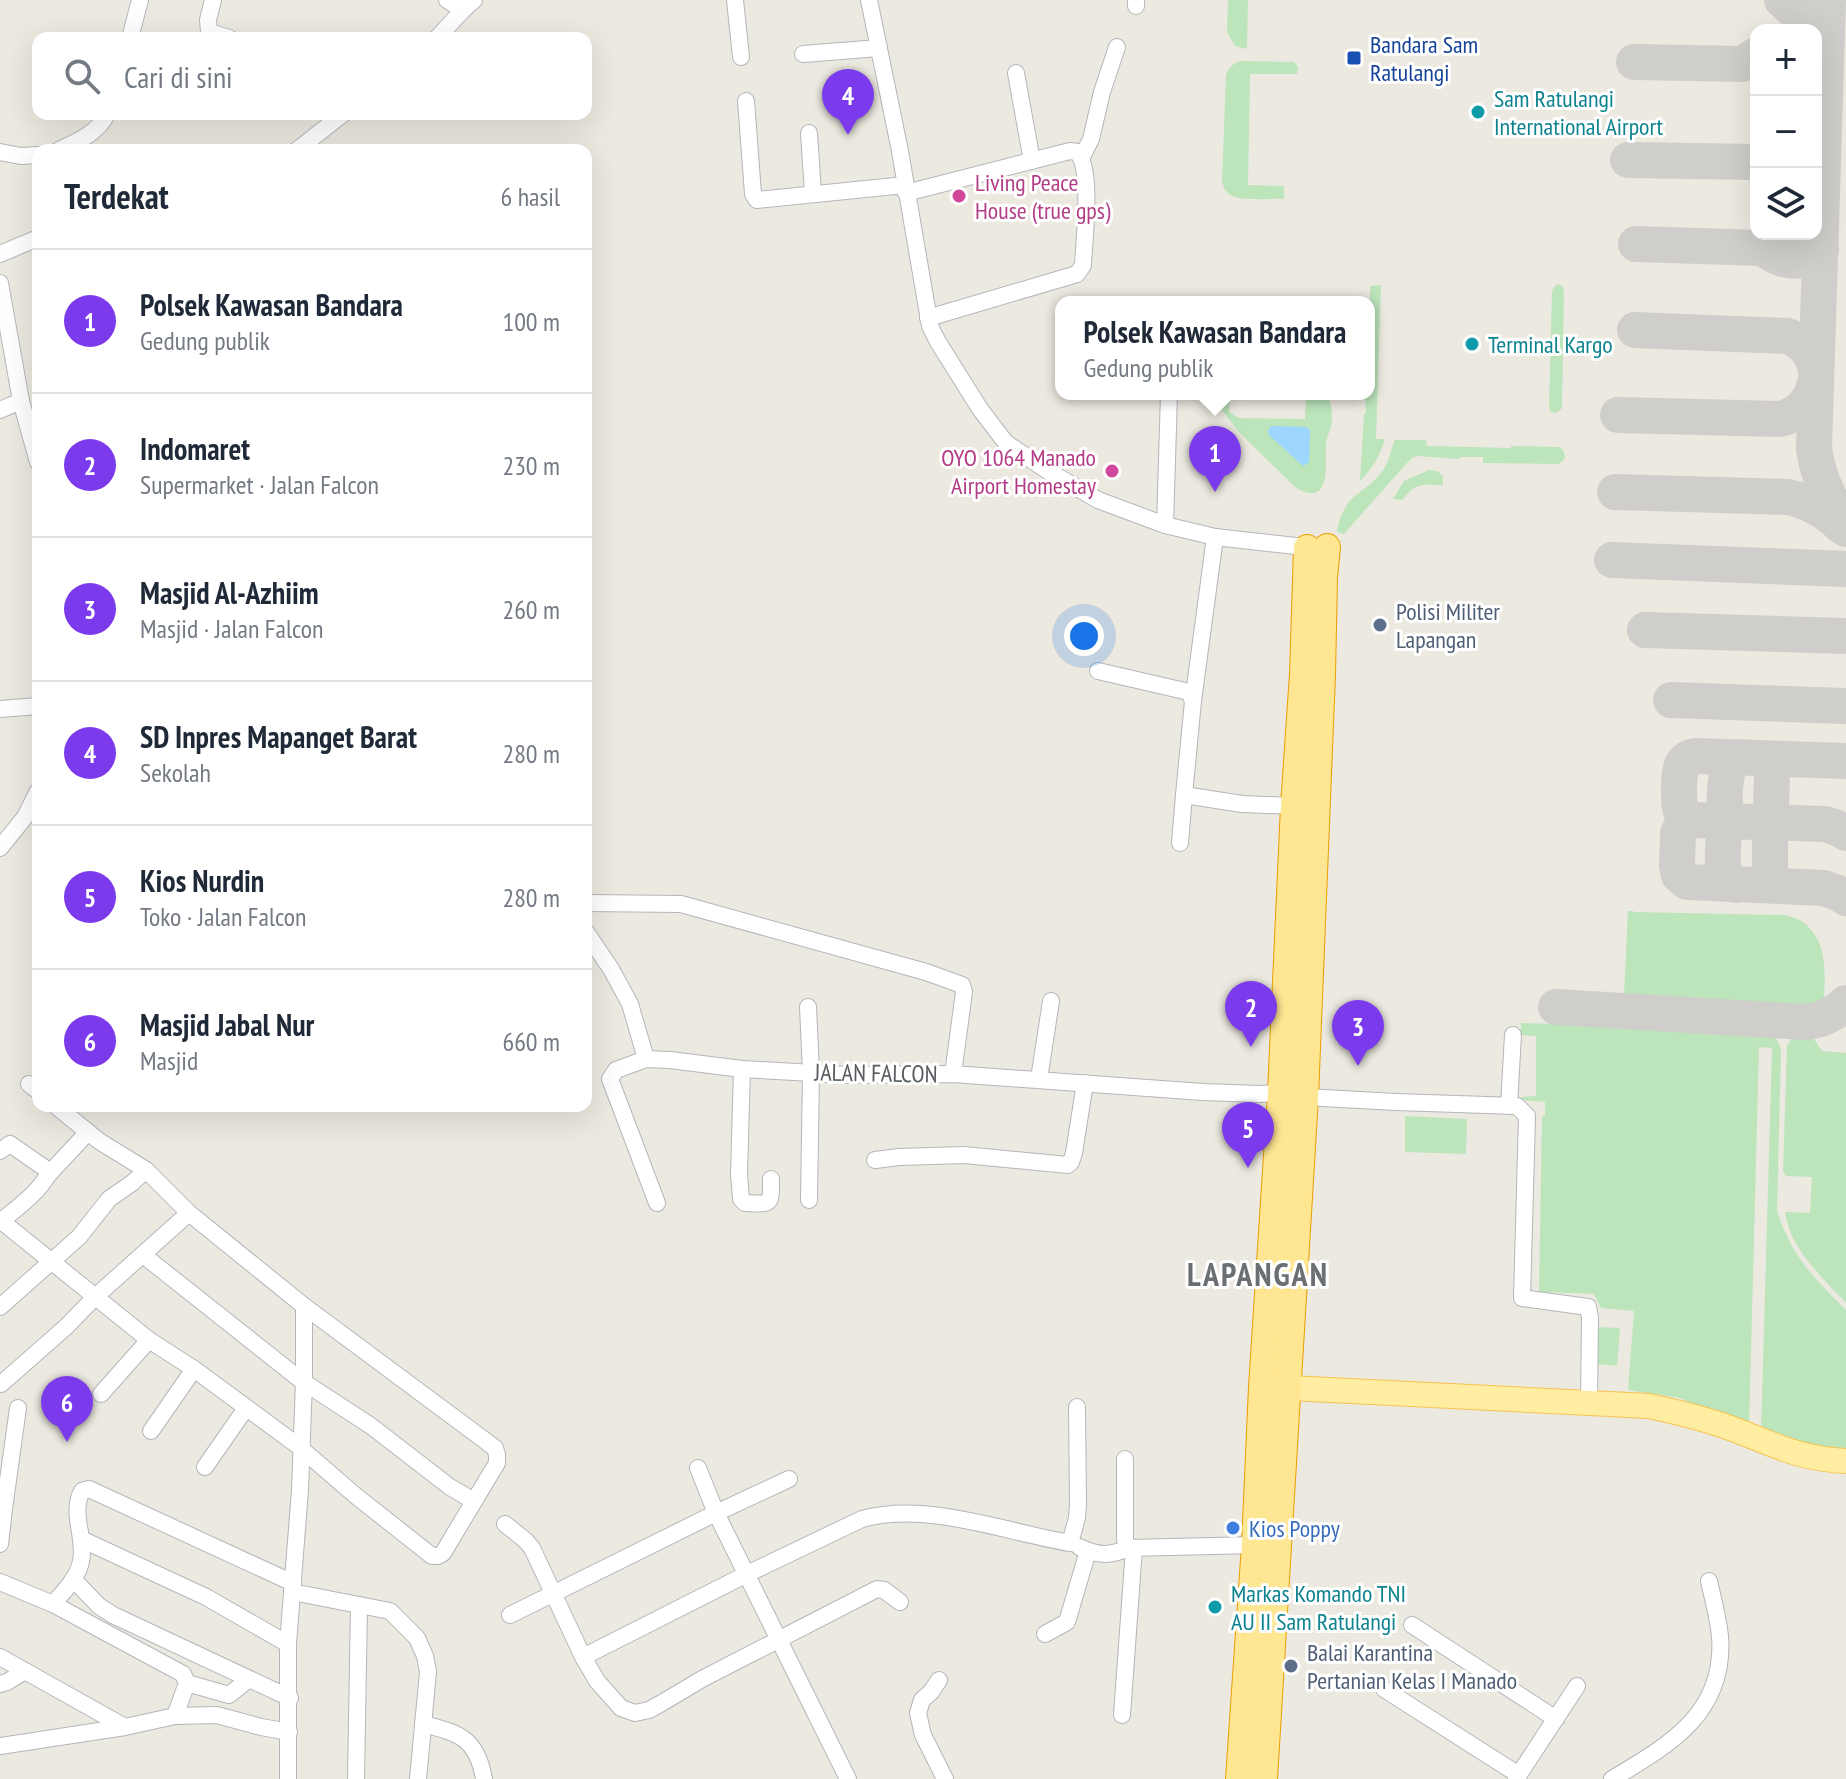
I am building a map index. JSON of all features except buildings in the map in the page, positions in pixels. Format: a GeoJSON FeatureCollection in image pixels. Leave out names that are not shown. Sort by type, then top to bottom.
{"type":"FeatureCollection","features":[{"type":"Feature","properties":{"kind":"highway"},"geometry":{"type":"LineString","coordinates":[[1293,1095],[1294,806],[1303,674],[1317,547]]}},
{"type":"Feature","properties":{"kind":"highway"},"geometry":{"type":"LineString","coordinates":[[1239,1779],[1258,1668],[1322,675],[1324,577],[1317,547]]}},
{"type":"Feature","properties":{"kind":"highway"},"geometry":{"type":"LineString","coordinates":[[1264,1779],[1255,1545],[1275,1388]]}},
{"type":"Feature","properties":{"kind":"main road"},"geometry":{"type":"LineString","coordinates":[[1275,1388],[1649,1406],[1732,1429],[1803,1456],[1846,1461]]}},
{"type":"Feature","properties":{"kind":"street"},"geometry":{"type":"LineString","coordinates":[[132,32],[140,0]]}},
{"type":"Feature","properties":{"kind":"street"},"geometry":{"type":"LineString","coordinates":[[209,32],[208,20],[213,0]]}},
{"type":"Feature","properties":{"kind":"street"},"geometry":{"type":"LineString","coordinates":[[444,32],[468,5],[447,0]]}},
{"type":"Feature","properties":{"kind":"street"},"geometry":{"type":"LineString","coordinates":[[735,0],[741,57]]}},
{"type":"Feature","properties":{"kind":"street"},"geometry":{"type":"LineString","coordinates":[[869,0],[900,151],[928,318],[938,342],[980,409],[1006,443],[1098,500],[1165,525],[1215,537],[1317,547]]}},
{"type":"Feature","properties":{"kind":"street"},"geometry":{"type":"LineString","coordinates":[[928,318],[1077,274],[1083,265],[1087,189],[1082,157],[1091,139],[1117,47]]}},
{"type":"Feature","properties":{"kind":"street"},"geometry":{"type":"LineString","coordinates":[[803,54],[879,48]]}},
{"type":"Feature","properties":{"kind":"street"},"geometry":{"type":"LineString","coordinates":[[1016,73],[1032,161]]}},
{"type":"Feature","properties":{"kind":"street"},"geometry":{"type":"LineString","coordinates":[[746,101],[754,197],[757,200],[906,189],[1070,151],[1082,157]]}},
{"type":"Feature","properties":{"kind":"street"},"geometry":{"type":"LineString","coordinates":[[72,144],[105,120]]}},
{"type":"Feature","properties":{"kind":"street"},"geometry":{"type":"LineString","coordinates":[[305,144],[335,120]]}},
{"type":"Feature","properties":{"kind":"street"},"geometry":{"type":"LineString","coordinates":[[809,133],[813,194]]}},
{"type":"Feature","properties":{"kind":"street"},"geometry":{"type":"LineString","coordinates":[[0,152],[32,155]]}},
{"type":"Feature","properties":{"kind":"street"},"geometry":{"type":"LineString","coordinates":[[0,254],[32,241]]}},
{"type":"Feature","properties":{"kind":"street"},"geometry":{"type":"LineString","coordinates":[[0,283],[21,401],[32,440]]}},
{"type":"Feature","properties":{"kind":"street"},"geometry":{"type":"LineString","coordinates":[[1165,525],[1169,400]]}},
{"type":"Feature","properties":{"kind":"street"},"geometry":{"type":"LineString","coordinates":[[0,410],[21,401]]}},
{"type":"Feature","properties":{"kind":"street"},"geometry":{"type":"LineString","coordinates":[[1180,843],[1193,701],[1215,537]]}},
{"type":"Feature","properties":{"kind":"street"},"geometry":{"type":"LineString","coordinates":[[1098,671],[1189,692],[1193,701]]}},
{"type":"Feature","properties":{"kind":"street"},"geometry":{"type":"LineString","coordinates":[[0,709],[32,706]]}},
{"type":"Feature","properties":{"kind":"street"},"geometry":{"type":"LineString","coordinates":[[1184,795],[1242,804],[1294,806]]}},
{"type":"Feature","properties":{"kind":"street"},"geometry":{"type":"LineString","coordinates":[[0,848],[25,817],[32,803]]}},
{"type":"Feature","properties":{"kind":"street"},"geometry":{"type":"LineString","coordinates":[[592,903],[681,904],[926,972],[962,985],[964,992],[953,1074]]}},
{"type":"Feature","properties":{"kind":"street"},"geometry":{"type":"LineString","coordinates":[[592,941],[630,1004],[646,1059],[616,1070],[610,1079],[657,1203]]}},
{"type":"Feature","properties":{"kind":"street"},"geometry":{"type":"LineString","coordinates":[[1039,1079],[1051,1001]]}},
{"type":"Feature","properties":{"kind":"street"},"geometry":{"type":"LineString","coordinates":[[808,1007],[811,1072],[809,1200]]}},
{"type":"Feature","properties":{"kind":"street"},"geometry":{"type":"LineString","coordinates":[[1513,1035],[1509,1106],[1517,1106],[1527,1116],[1522,1298],[1588,1307],[1589,1403]]}},
{"type":"Feature","properties":{"kind":"street","name":"JALAN FALCON"},"geometry":{"type":"LineString","coordinates":[[646,1059],[848,1075],[953,1074],[1203,1092],[1509,1106]]}},
{"type":"Feature","properties":{"kind":"street"},"geometry":{"type":"LineString","coordinates":[[742,1069],[741,1199],[745,1203],[765,1204],[771,1198],[771,1179]]}},
{"type":"Feature","properties":{"kind":"street"},"geometry":{"type":"LineString","coordinates":[[875,1160],[964,1155],[1068,1165],[1074,1153],[1085,1083]]}},
{"type":"Feature","properties":{"kind":"street"},"geometry":{"type":"LineString","coordinates":[[63,1112],[88,1132],[99,1141],[146,1170],[189,1213],[304,1306],[495,1448],[497,1463],[443,1553],[432,1556],[302,1450],[194,1369],[149,1340],[0,1221],[19,1207],[88,1132]]}},
{"type":"Feature","properties":{"kind":"street"},"geometry":{"type":"LineString","coordinates":[[0,1151],[10,1144],[46,1169],[48,1175]]}},
{"type":"Feature","properties":{"kind":"street"},"geometry":{"type":"LineString","coordinates":[[0,1307],[79,1237],[104,1204],[146,1170]]}},
{"type":"Feature","properties":{"kind":"street"},"geometry":{"type":"LineString","coordinates":[[1,1384],[189,1213]]}},
{"type":"Feature","properties":{"kind":"street"},"geometry":{"type":"LineString","coordinates":[[143,1255],[304,1382],[474,1501]]}},
{"type":"Feature","properties":{"kind":"street"},"geometry":{"type":"LineString","coordinates":[[288,1779],[288,1644],[302,1450],[304,1306]]}},
{"type":"Feature","properties":{"kind":"street"},"geometry":{"type":"LineString","coordinates":[[101,1394],[149,1340]]}},
{"type":"Feature","properties":{"kind":"street"},"geometry":{"type":"LineString","coordinates":[[151,1431],[194,1369]]}},
{"type":"Feature","properties":{"kind":"street"},"geometry":{"type":"LineString","coordinates":[[1070,1543],[1078,1504],[1077,1407]]}},
{"type":"Feature","properties":{"kind":"street"},"geometry":{"type":"LineString","coordinates":[[0,1544],[6,1440],[18,1408]]}},
{"type":"Feature","properties":{"kind":"street"},"geometry":{"type":"LineString","coordinates":[[205,1467],[246,1408]]}},
{"type":"Feature","properties":{"kind":"street"},"geometry":{"type":"LineString","coordinates":[[1122,1715],[1131,1548],[1125,1540],[1125,1459]]}},
{"type":"Feature","properties":{"kind":"street"},"geometry":{"type":"LineString","coordinates":[[698,1468],[745,1575],[848,1779]]}},
{"type":"Feature","properties":{"kind":"street"},"geometry":{"type":"LineString","coordinates":[[510,1615],[789,1479]]}},
{"type":"Feature","properties":{"kind":"street"},"geometry":{"type":"LineString","coordinates":[[53,1604],[80,1565],[79,1498],[82,1491],[89,1489],[292,1588],[390,1611],[417,1638],[428,1672],[418,1779]]}},
{"type":"Feature","properties":{"kind":"street"},"geometry":{"type":"LineString","coordinates":[[583,1657],[745,1575],[862,1519],[880,1514],[949,1517],[1070,1543],[1102,1555],[1131,1548],[1255,1545]]}},
{"type":"Feature","properties":{"kind":"street"},"geometry":{"type":"LineString","coordinates":[[505,1524],[532,1548],[597,1681],[621,1708],[635,1713],[649,1710],[702,1679],[877,1589],[884,1590],[900,1602]]}},
{"type":"Feature","properties":{"kind":"street"},"geometry":{"type":"LineString","coordinates":[[81,1539],[206,1597],[288,1644]]}},
{"type":"Feature","properties":{"kind":"street"},"geometry":{"type":"LineString","coordinates":[[1045,1634],[1067,1622],[1088,1551]]}},
{"type":"Feature","properties":{"kind":"street"},"geometry":{"type":"LineString","coordinates":[[73,1579],[99,1606],[113,1615],[290,1698]]}},
{"type":"Feature","properties":{"kind":"street"},"geometry":{"type":"LineString","coordinates":[[1612,1779],[1679,1734],[1698,1716],[1709,1698],[1717,1675],[1720,1646],[1709,1581]]}},
{"type":"Feature","properties":{"kind":"street"},"geometry":{"type":"LineString","coordinates":[[0,1582],[53,1604],[183,1674],[187,1683],[175,1716]]}},
{"type":"Feature","properties":{"kind":"street"},"geometry":{"type":"LineString","coordinates":[[356,1779],[359,1605]]}},
{"type":"Feature","properties":{"kind":"street"},"geometry":{"type":"LineString","coordinates":[[1412,1625],[1556,1719]]}},
{"type":"Feature","properties":{"kind":"street"},"geometry":{"type":"LineString","coordinates":[[0,1657],[125,1727]]}},
{"type":"Feature","properties":{"kind":"street"},"geometry":{"type":"LineString","coordinates":[[0,1684],[25,1671]]}},
{"type":"Feature","properties":{"kind":"street"},"geometry":{"type":"LineString","coordinates":[[217,1715],[229,1695],[249,1679]]}},
{"type":"Feature","properties":{"kind":"street"},"geometry":{"type":"LineString","coordinates":[[939,1680],[922,1700],[918,1713],[923,1735],[945,1779]]}},
{"type":"Feature","properties":{"kind":"street"},"geometry":{"type":"LineString","coordinates":[[187,1683],[229,1695]]}},
{"type":"Feature","properties":{"kind":"street"},"geometry":{"type":"LineString","coordinates":[[1384,1689],[1518,1777],[1577,1686]]}},
{"type":"Feature","properties":{"kind":"street"},"geometry":{"type":"LineString","coordinates":[[0,1746],[175,1716],[217,1715],[289,1732]]}},
{"type":"Feature","properties":{"kind":"street"},"geometry":{"type":"LineString","coordinates":[[423,1724],[453,1731],[469,1742],[478,1756],[484,1779]]}},
{"type":"Feature","properties":{"kind":"green space"},"geometry":{"type":"Polygon","coordinates":[[[1228,0],[1248,0],[1247,49],[1235,46],[1227,32],[1228,0]]]}},
{"type":"Feature","properties":{"kind":"green space"},"geometry":{"type":"Polygon","coordinates":[[[1241,61],[1294,62],[1298,67],[1297,74],[1250,74],[1248,185],[1284,186],[1284,199],[1234,196],[1226,191],[1222,182],[1226,75],[1232,66],[1241,61]]]}},
{"type":"Feature","properties":{"kind":"green space"},"geometry":{"type":"Polygon","coordinates":[[[1558,284],[1564,292],[1562,408],[1556,413],[1549,408],[1552,292],[1558,284]]]}},
{"type":"Feature","properties":{"kind":"green space"},"geometry":{"type":"Polygon","coordinates":[[[1381,285],[1376,439],[1385,439],[1375,462],[1360,481],[1365,400],[1375,400],[1375,296],[1370,296],[1370,286],[1381,285]]]}},
{"type":"Feature","properties":{"kind":"green space"},"geometry":{"type":"Polygon","coordinates":[[[1215,400],[1230,400],[1229,412],[1239,418],[1305,419],[1306,400],[1330,400],[1332,420],[1326,442],[1326,473],[1321,489],[1307,493],[1295,487],[1237,430],[1215,400]]]}},
{"type":"Feature","properties":{"kind":"green space"},"geometry":{"type":"Polygon","coordinates":[[[1395,440],[1426,440],[1427,446],[1559,447],[1565,457],[1558,464],[1483,463],[1483,457],[1417,456],[1406,464],[1344,534],[1337,532],[1348,504],[1380,474],[1395,440]]]}},
{"type":"Feature","properties":{"kind":"green space"},"geometry":{"type":"Polygon","coordinates":[[[1429,470],[1443,476],[1443,485],[1420,486],[1403,500],[1393,499],[1404,481],[1429,470]]]}},
{"type":"Feature","properties":{"kind":"green space"},"geometry":{"type":"Polygon","coordinates":[[[1628,911],[1785,915],[1799,920],[1811,930],[1821,948],[1824,1000],[1814,1006],[1629,999],[1624,994],[1628,911]]]}},
{"type":"Feature","properties":{"kind":"green space"},"geometry":{"type":"Polygon","coordinates":[[[1521,1023],[1751,1031],[1767,1034],[1778,1041],[1781,1052],[1777,1211],[1797,1254],[1846,1310],[1846,1453],[1761,1433],[1772,1048],[1759,1047],[1749,1428],[1680,1398],[1628,1390],[1634,1311],[1601,1308],[1594,1294],[1539,1292],[1542,1116],[1545,1116],[1545,1102],[1521,1100],[1521,1097],[1536,1096],[1536,1036],[1521,1035],[1521,1023]]]}},
{"type":"Feature","properties":{"kind":"green space"},"geometry":{"type":"Polygon","coordinates":[[[1804,1033],[1814,1039],[1822,1051],[1846,1053],[1846,1303],[1800,1250],[1785,1212],[1810,1213],[1812,1177],[1786,1176],[1783,1171],[1787,1046],[1794,1035],[1804,1033]]]}},
{"type":"Feature","properties":{"kind":"green space"},"geometry":{"type":"Polygon","coordinates":[[[1405,1116],[1467,1119],[1466,1154],[1405,1152],[1405,1116]]]}},
{"type":"Feature","properties":{"kind":"green space"},"geometry":{"type":"Polygon","coordinates":[[[1598,1327],[1620,1328],[1617,1366],[1596,1364],[1598,1327]]]}},
{"type":"Feature","properties":{"kind":"water"},"geometry":{"type":"Polygon","coordinates":[[[1271,426],[1306,427],[1310,430],[1309,462],[1303,466],[1269,435],[1271,426]]]}},
{"type":"Feature","properties":{"kind":"taxiway"},"geometry":{"type":"LineString","coordinates":[[1782,0],[1808,24]]}},
{"type":"Feature","properties":{"kind":"taxiway"},"geometry":{"type":"LineString","coordinates":[[1828,0],[1814,449],[1822,481],[1846,529]]}},
{"type":"Feature","properties":{"kind":"taxiway"},"geometry":{"type":"LineString","coordinates":[[1634,62],[1743,64],[1750,59]]}},
{"type":"Feature","properties":{"kind":"taxiway"},"geometry":{"type":"LineString","coordinates":[[1628,160],[1750,162]]}},
{"type":"Feature","properties":{"kind":"taxiway"},"geometry":{"type":"LineString","coordinates":[[1636,244],[1763,248],[1778,240],[1792,238],[1807,241],[1821,250],[1807,259],[1792,261],[1777,257],[1763,248]]}},
{"type":"Feature","properties":{"kind":"taxiway"},"geometry":{"type":"LineString","coordinates":[[1635,330],[1788,336],[1806,349],[1816,369]]}},
{"type":"Feature","properties":{"kind":"taxiway"},"geometry":{"type":"LineString","coordinates":[[1618,415],[1780,419],[1804,406],[1816,380]]}},
{"type":"Feature","properties":{"kind":"taxiway"},"geometry":{"type":"LineString","coordinates":[[1615,492],[1788,497],[1817,507],[1841,526]]}},
{"type":"Feature","properties":{"kind":"taxiway"},"geometry":{"type":"LineString","coordinates":[[1612,560],[1846,569]]}},
{"type":"Feature","properties":{"kind":"taxiway"},"geometry":{"type":"LineString","coordinates":[[1645,630],[1846,636]]}},
{"type":"Feature","properties":{"kind":"taxiway"},"geometry":{"type":"LineString","coordinates":[[1671,700],[1846,706]]}},
{"type":"Feature","properties":{"kind":"taxiway"},"geometry":{"type":"LineString","coordinates":[[1846,761],[1695,756],[1683,763],[1679,779],[1681,811],[1691,820],[1825,824],[1846,833]]}},
{"type":"Feature","properties":{"kind":"taxiway"},"geometry":{"type":"LineString","coordinates":[[1736,885],[1729,882],[1724,873],[1725,833],[1728,826],[1737,821],[1728,814],[1725,794],[1731,762],[1741,757]]}},
{"type":"Feature","properties":{"kind":"taxiway"},"geometry":{"type":"LineString","coordinates":[[1781,886],[1770,877],[1770,837],[1773,829],[1783,823],[1771,811],[1772,771],[1785,759]]}},
{"type":"Feature","properties":{"kind":"taxiway"},"geometry":{"type":"LineString","coordinates":[[1691,820],[1682,825],[1678,833],[1677,866],[1679,875],[1687,882],[1824,888],[1846,898]]}},
{"type":"Feature","properties":{"kind":"taxiway"},"geometry":{"type":"LineString","coordinates":[[1556,1007],[1804,1022],[1827,1017],[1846,1003]]}},
{"type":"Feature","properties":{"kind":"place","name":"Bandara Sam Ratulangi"},"geometry":{"type":"Point","coordinates":[1354,58]}},
{"type":"Feature","properties":{"kind":"place","name":"Sam Ratulangi International Airport"},"geometry":{"type":"Point","coordinates":[1478,112]}},
{"type":"Feature","properties":{"kind":"place","name":"SD Inpres Mapanget Barat"},"geometry":{"type":"Point","coordinates":[848,135]}},
{"type":"Feature","properties":{"kind":"place","name":"Living Peace House (true gps)"},"geometry":{"type":"Point","coordinates":[959,196]}},
{"type":"Feature","properties":{"kind":"place","name":"Terminal Kargo"},"geometry":{"type":"Point","coordinates":[1472,344]}},
{"type":"Feature","properties":{"kind":"place","name":"OYO 1064 Manado Airport Homestay"},"geometry":{"type":"Point","coordinates":[1112,471]}},
{"type":"Feature","properties":{"kind":"place","name":"Polsek Kawasan Bandara"},"geometry":{"type":"Point","coordinates":[1215,492]}},
{"type":"Feature","properties":{"kind":"place","name":"Polisi Militer Lapangan"},"geometry":{"type":"Point","coordinates":[1380,625]}},
{"type":"Feature","properties":{"kind":"place","name":"Indomaret"},"geometry":{"type":"Point","coordinates":[1251,1047]}},
{"type":"Feature","properties":{"kind":"place","name":"Masjid Al-Azhiim"},"geometry":{"type":"Point","coordinates":[1358,1066]}},
{"type":"Feature","properties":{"kind":"place","name":"Kios Nurdin"},"geometry":{"type":"Point","coordinates":[1248,1168]}},
{"type":"Feature","properties":{"kind":"place","name":"Masjid Jabal Nur"},"geometry":{"type":"Point","coordinates":[67,1442]}},
{"type":"Feature","properties":{"kind":"place","name":"Kios Poppy"},"geometry":{"type":"Point","coordinates":[1233,1528]}},
{"type":"Feature","properties":{"kind":"place","name":"Markas Komando TNI AU II Sam Ratulangi"},"geometry":{"type":"Point","coordinates":[1215,1607]}},
{"type":"Feature","properties":{"kind":"place","name":"Balai Karantina Pertanian Kelas I Manado"},"geometry":{"type":"Point","coordinates":[1291,1666]}},
{"type":"Feature","properties":{"kind":"district","name":"LAPANGAN"},"geometry":{"type":"Point","coordinates":[1258,1274]}}]}
